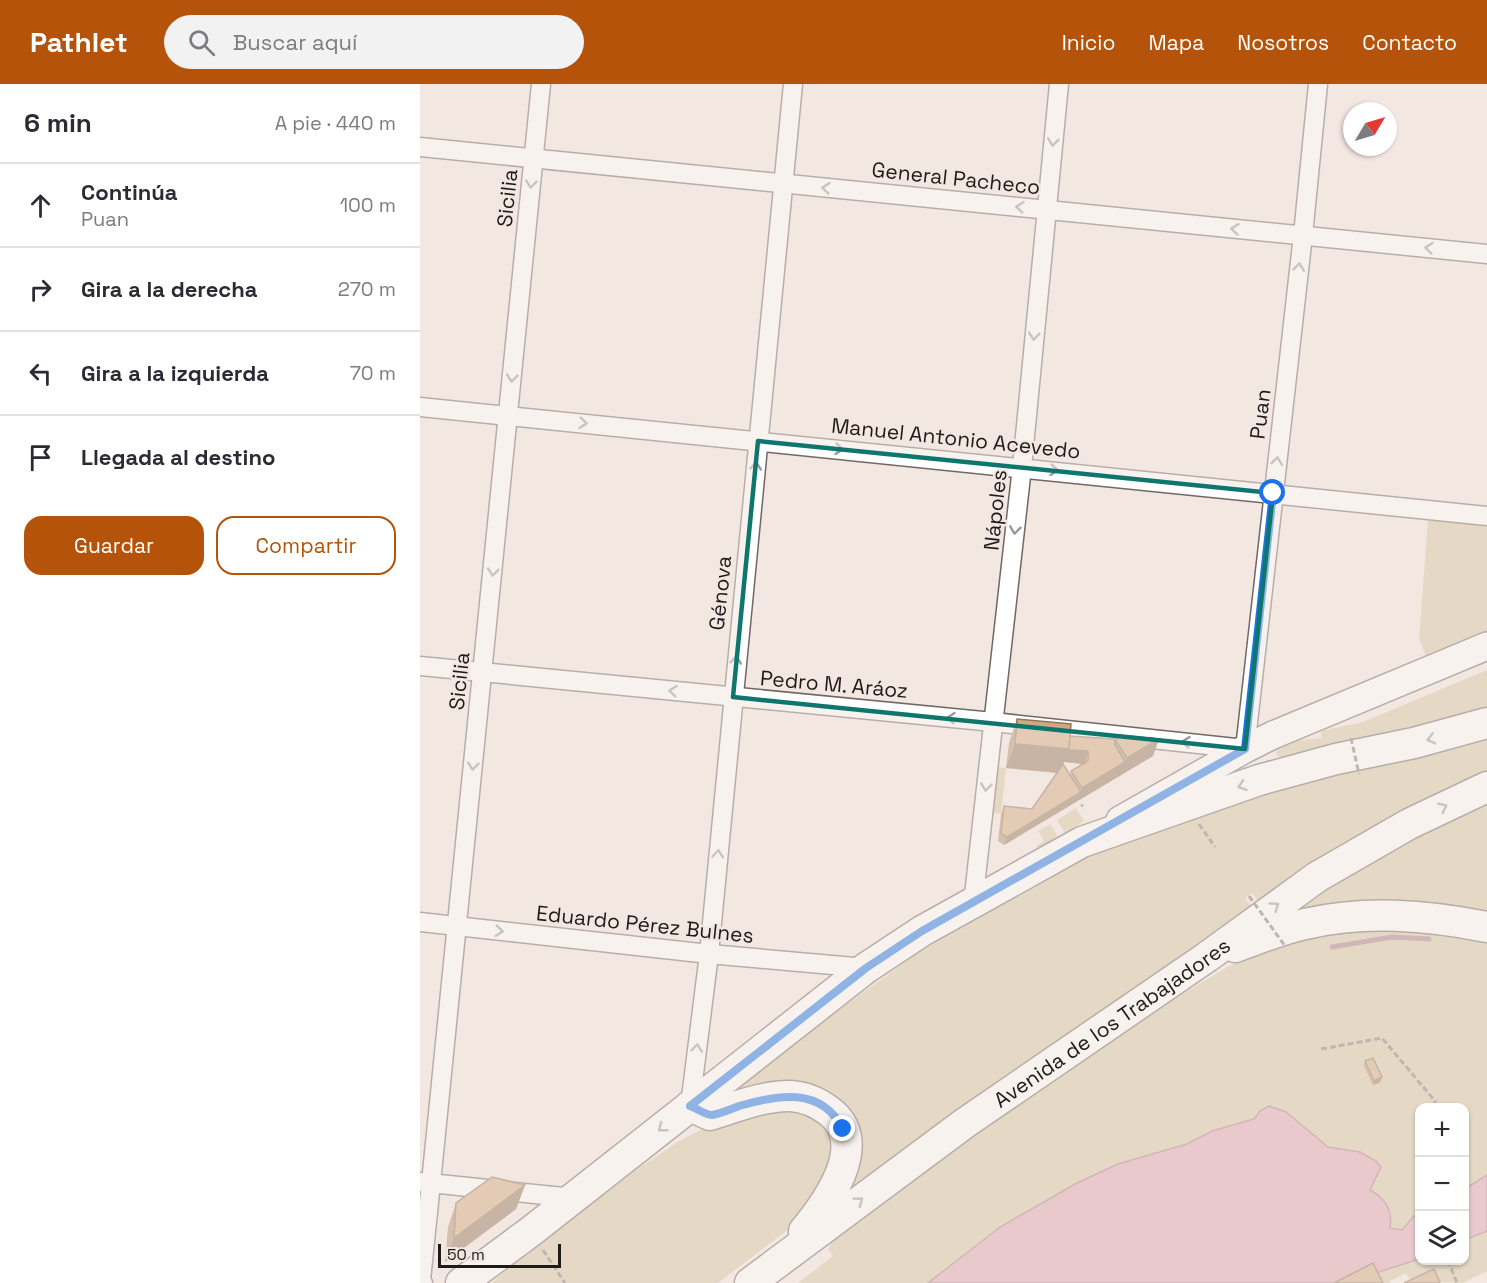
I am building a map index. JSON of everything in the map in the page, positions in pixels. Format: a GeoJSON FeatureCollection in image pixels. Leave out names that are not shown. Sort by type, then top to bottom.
{"type":"FeatureCollection","features":[{"type":"Feature","properties":{"kind":"main road"},"geometry":{"type":"LineString","coordinates":[[460,1283],[530,1232],[866,968],[922,931],[1245,749],[1298,723],[1487,646]]}},
{"type":"Feature","properties":{"kind":"main road"},"geometry":{"type":"LineString","coordinates":[[1082,842],[1259,780],[1326,761],[1414,743],[1487,723]]}},
{"type":"Feature","properties":{"kind":"main road","name":"Avenida de los Trabajadores"},"geometry":{"type":"LineString","coordinates":[[750,1283],[771,1272],[965,1124],[1207,957],[1273,908],[1351,857],[1409,824],[1487,787]]}},
{"type":"Feature","properties":{"kind":"main road"},"geometry":{"type":"LineString","coordinates":[[1207,957],[1304,924],[1371,915],[1428,917],[1487,927]]}},
{"type":"Feature","properties":{"kind":"main road"},"geometry":{"type":"LineString","coordinates":[[690,1106],[711,1115],[758,1101],[792,1096],[815,1101],[840,1122],[847,1138],[847,1148],[838,1179],[809,1225],[771,1272]]}},
{"type":"Feature","properties":{"kind":"street","name":"Sicilia"},"geometry":{"type":"LineString","coordinates":[[423,1283],[421,1280],[425,1182],[457,926],[541,84]]}},
{"type":"Feature","properties":{"kind":"street","name":"Génova"},"geometry":{"type":"LineString","coordinates":[[690,1106],[709,954],[793,84]]}},
{"type":"Feature","properties":{"kind":"street","name":"Nápoles"},"geometry":{"type":"LineString","coordinates":[[973,904],[1022,467],[1059,84]]}},
{"type":"Feature","properties":{"kind":"street","name":"Puan"},"geometry":{"type":"LineString","coordinates":[[1245,749],[1318,84]]}},
{"type":"Feature","properties":{"kind":"street","name":"General Pacheco"},"geometry":{"type":"LineString","coordinates":[[420,147],[1487,254]]}},
{"type":"Feature","properties":{"kind":"street","name":"Manuel Antonio Acevedo"},"geometry":{"type":"LineString","coordinates":[[420,407],[1487,516]]}},
{"type":"Feature","properties":{"kind":"street","name":"Pedro M. Aráoz"},"geometry":{"type":"LineString","coordinates":[[420,666],[1245,749]]}},
{"type":"Feature","properties":{"kind":"street","name":"Eduardo Pérez Bulnes"},"geometry":{"type":"LineString","coordinates":[[420,922],[709,954],[866,968]]}},
{"type":"Feature","properties":{"kind":"street"},"geometry":{"type":"LineString","coordinates":[[425,1182],[573,1198]]}},
{"type":"Feature","properties":{"kind":"path"},"geometry":{"type":"LineString","coordinates":[[1351,738],[1359,774]]}},
{"type":"Feature","properties":{"kind":"path"},"geometry":{"type":"LineString","coordinates":[[1198,822],[1215,847]]}},
{"type":"Feature","properties":{"kind":"path"},"geometry":{"type":"LineString","coordinates":[[1249,896],[1286,946]]}},
{"type":"Feature","properties":{"kind":"path"},"geometry":{"type":"LineString","coordinates":[[1321,1048],[1382,1038],[1435,1103]]}},
{"type":"Feature","properties":{"kind":"path"},"geometry":{"type":"LineString","coordinates":[[530,1232],[565,1283]]}},
{"type":"Feature","properties":{"kind":"path"},"geometry":{"type":"LineString","coordinates":[[1450,1265],[1457,1283]]}},
{"type":"Feature","properties":{"kind":"highlighted area"},"geometry":{"type":"Polygon","coordinates":[[[758,441],[1273,493],[1245,749],[733,697],[758,441]]]}},
{"type":"Feature","properties":{"kind":"shaded area"},"geometry":{"type":"Polygon","coordinates":[[[1428,520],[1487,526],[1487,631],[1426,656],[1419,639],[1428,520]]]}},
{"type":"Feature","properties":{"kind":"shaded area"},"geometry":{"type":"Polygon","coordinates":[[[1487,670],[1487,711],[1290,757],[1280,758],[1276,753],[1290,741],[1322,738],[1321,731],[1363,722],[1487,670]]]}},
{"type":"Feature","properties":{"kind":"shaded area"},"geometry":{"type":"Polygon","coordinates":[[[1487,737],[1487,775],[1260,903],[1252,893],[1245,898],[1252,908],[830,1207],[837,1105],[718,1105],[825,1020],[915,955],[1068,866],[1128,838],[1246,795],[1487,737]]]}},
{"type":"Feature","properties":{"kind":"shaded area"},"geometry":{"type":"Polygon","coordinates":[[[997,767],[1006,768],[1001,814],[992,813],[997,767]]]}},
{"type":"Feature","properties":{"kind":"shaded area"},"geometry":{"type":"Polygon","coordinates":[[[1487,800],[1487,919],[1286,912],[1326,884],[1487,800]]]}},
{"type":"Feature","properties":{"kind":"shaded area"},"geometry":{"type":"Polygon","coordinates":[[[1076,808],[1084,821],[1065,833],[1057,820],[1076,808]]]}},
{"type":"Feature","properties":{"kind":"shaded area"},"geometry":{"type":"Polygon","coordinates":[[[1050,824],[1058,837],[1038,849],[1036,846],[1044,841],[1038,831],[1050,824]]]}},
{"type":"Feature","properties":{"kind":"shaded area"},"geometry":{"type":"Polygon","coordinates":[[[1356,925],[1487,935],[1487,1175],[1469,1186],[1469,1103],[1415,1103],[1415,1216],[1402,1230],[1390,1228],[1391,1216],[1387,1205],[1370,1190],[1379,1171],[1360,1152],[1328,1147],[1308,1130],[1260,1111],[1254,1119],[1212,1131],[1187,1144],[1077,1183],[999,1227],[928,1283],[798,1283],[833,1256],[828,1249],[836,1235],[923,1168],[1136,1023],[1255,951],[1356,925]]]}},
{"type":"Feature","properties":{"kind":"shaded area"},"geometry":{"type":"Polygon","coordinates":[[[809,1104],[842,1150],[794,1225],[718,1283],[491,1283],[639,1168],[679,1141],[712,1124],[809,1104]]]}},
{"type":"Feature","properties":{"kind":"shaded area"},"geometry":{"type":"Polygon","coordinates":[[[1269,1106],[1286,1112],[1328,1147],[1360,1152],[1376,1161],[1381,1167],[1370,1190],[1387,1205],[1390,1228],[1402,1230],[1415,1216],[1415,1260],[1345,1283],[928,1283],[1000,1227],[1077,1183],[1118,1164],[1187,1144],[1212,1131],[1254,1119],[1260,1111],[1269,1106]]]}},
{"type":"Feature","properties":{"kind":"shaded area"},"geometry":{"type":"Polygon","coordinates":[[[1487,1175],[1487,1231],[1469,1238],[1469,1211],[1469,1186],[1487,1175]]]}},
{"type":"Feature","properties":{"kind":"shaded area"},"geometry":{"type":"Polygon","coordinates":[[[1487,1231],[1487,1271],[1463,1283],[1410,1281],[1406,1273],[1390,1283],[1378,1283],[1374,1275],[1415,1260],[1415,1265],[1469,1265],[1469,1238],[1487,1231]]]}},
{"type":"Feature","properties":{"kind":"building"},"geometry":{"type":"Polygon","coordinates":[[[1017,719],[1071,724],[1069,749],[1015,744],[1017,719]]]}},
{"type":"Feature","properties":{"kind":"building"},"geometry":{"type":"Polygon","coordinates":[[[1117,735],[1159,739],[1127,758],[1116,741],[1117,735]]]}},
{"type":"Feature","properties":{"kind":"building"},"geometry":{"type":"Polygon","coordinates":[[[1070,736],[1115,739],[1115,745],[1125,762],[1082,788],[1071,771],[1088,761],[1088,751],[1069,750],[1070,736]]]}},
{"type":"Feature","properties":{"kind":"building"},"geometry":{"type":"Polygon","coordinates":[[[1063,764],[1081,792],[1007,837],[1001,833],[1004,806],[1032,809],[1063,764]]]}},
{"type":"Feature","properties":{"kind":"building"},"geometry":{"type":"Polygon","coordinates":[[[1373,1058],[1382,1077],[1374,1081],[1365,1061],[1373,1058]]]}},
{"type":"Feature","properties":{"kind":"building"},"geometry":{"type":"Polygon","coordinates":[[[492,1177],[525,1185],[454,1238],[456,1203],[492,1177]]]}},
{"type":"Feature","properties":{"kind":"building"},"geometry":{"type":"Polygon","coordinates":[[[1373,1263],[1383,1283],[1334,1283],[1373,1263]]]}},
{"type":"Feature","properties":{"kind":"building"},"geometry":{"type":"Polygon","coordinates":[[[1434,1269],[1440,1282],[1438,1283],[1404,1283],[1434,1269]]]}},
{"type":"Feature","properties":{"kind":"waterway"},"geometry":{"type":"LineString","coordinates":[[1332,947],[1392,937],[1429,939]]}},
{"type":"Feature","properties":{"kind":"route"},"geometry":{"type":"LineString","coordinates":[[843,1129],[840,1122],[823,1106],[815,1101],[792,1096],[758,1101],[711,1115],[690,1106],[866,968],[922,931],[1245,749],[1273,493]]}}]}
